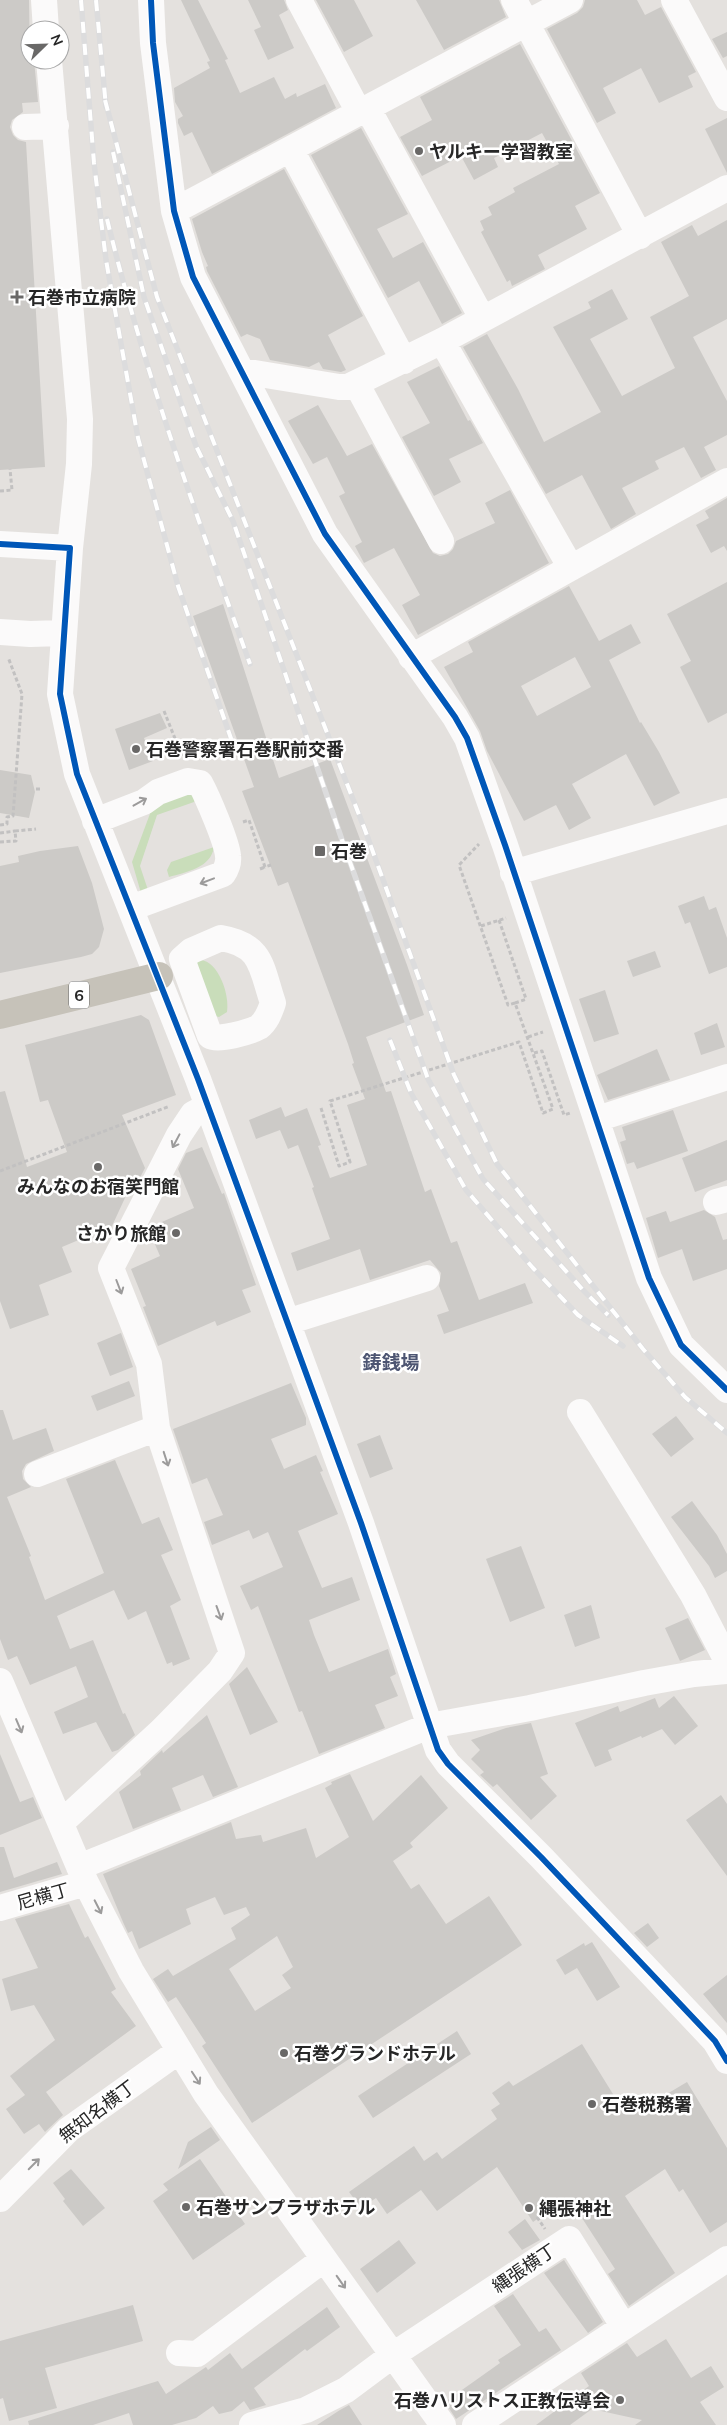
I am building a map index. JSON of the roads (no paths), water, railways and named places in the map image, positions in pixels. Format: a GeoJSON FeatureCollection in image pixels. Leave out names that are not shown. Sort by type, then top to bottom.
{"type":"FeatureCollection","features":[{"type":"Feature","properties":{"kind":"main road","name":"6"},"geometry":{"type":"LineString","coordinates":[[0,1015],[159,976]]}},
{"type":"Feature","properties":{"kind":"street"},"geometry":{"type":"LineString","coordinates":[[44,0],[45,20]]}},
{"type":"Feature","properties":{"kind":"street"},"geometry":{"type":"LineString","coordinates":[[152,0],[153,43],[174,212],[193,277],[324,534],[455,717],[467,738],[514,873],[588,1115],[649,1278],[681,1345],[724,1384]]}},
{"type":"Feature","properties":{"kind":"street"},"geometry":{"type":"LineString","coordinates":[[299,0],[355,105],[373,118],[482,318]]}},
{"type":"Feature","properties":{"kind":"street"},"geometry":{"type":"LineString","coordinates":[[514,0],[640,236]]}},
{"type":"Feature","properties":{"kind":"street"},"geometry":{"type":"LineString","coordinates":[[174,212],[570,0]]}},
{"type":"Feature","properties":{"kind":"street"},"geometry":{"type":"LineString","coordinates":[[674,0],[727,98]]}},
{"type":"Feature","properties":{"kind":"street"},"geometry":{"type":"LineString","coordinates":[[50,70],[80,419],[79,464],[62,634],[60,694],[77,774],[159,976],[208,1106],[361,1523],[438,1750],[448,1764],[542,1857],[715,2041],[727,2061]]}},
{"type":"Feature","properties":{"kind":"street"},"geometry":{"type":"LineString","coordinates":[[25,127],[56,126]]}},
{"type":"Feature","properties":{"kind":"street"},"geometry":{"type":"LineString","coordinates":[[291,150],[404,361]]}},
{"type":"Feature","properties":{"kind":"street"},"geometry":{"type":"LineString","coordinates":[[242,371],[339,388],[356,383],[404,361],[727,188]]}},
{"type":"Feature","properties":{"kind":"street"},"geometry":{"type":"LineString","coordinates":[[442,341],[571,568]]}},
{"type":"Feature","properties":{"kind":"street"},"geometry":{"type":"LineString","coordinates":[[356,383],[441,541]]}},
{"type":"Feature","properties":{"kind":"street"},"geometry":{"type":"LineString","coordinates":[[411,656],[727,481]]}},
{"type":"Feature","properties":{"kind":"street"},"geometry":{"type":"LineString","coordinates":[[0,544],[70,548]]}},
{"type":"Feature","properties":{"kind":"street"},"geometry":{"type":"LineString","coordinates":[[3,642],[30,634],[62,634]]}},
{"type":"Feature","properties":{"kind":"street"},"geometry":{"type":"LineString","coordinates":[[96,821],[144,802],[158,792],[188,781],[200,783],[205,793],[228,855],[224,874],[131,908]]}},
{"type":"Feature","properties":{"kind":"street"},"geometry":{"type":"LineString","coordinates":[[514,873],[727,811]]}},
{"type":"Feature","properties":{"kind":"street"},"geometry":{"type":"LineString","coordinates":[[159,976],[185,968]]}},
{"type":"Feature","properties":{"kind":"street"},"geometry":{"type":"LineString","coordinates":[[588,1115],[727,1077]]}},
{"type":"Feature","properties":{"kind":"street"},"geometry":{"type":"LineString","coordinates":[[61,1823],[167,1724],[220,1671],[232,1653],[156,1428],[149,1364],[111,1268],[179,1135],[193,1114],[208,1106]]}},
{"type":"Feature","properties":{"kind":"street"},"geometry":{"type":"LineString","coordinates":[[287,1322],[427,1278]]}},
{"type":"Feature","properties":{"kind":"street"},"geometry":{"type":"LineString","coordinates":[[580,1412],[693,1595],[727,1661]]}},
{"type":"Feature","properties":{"kind":"street"},"geometry":{"type":"LineString","coordinates":[[37,1474],[156,1428]]}},
{"type":"Feature","properties":{"kind":"street","name":"尼横丁"},"geometry":{"type":"LineString","coordinates":[[0,1908],[83,1875],[429,1726],[530,1708],[644,1682],[727,1671]]}},
{"type":"Feature","properties":{"kind":"street"},"geometry":{"type":"LineString","coordinates":[[0,1681],[83,1875],[131,1971],[206,2094],[442,2425]]}},
{"type":"Feature","properties":{"kind":"street","name":"無知名横丁"},"geometry":{"type":"LineString","coordinates":[[0,2199],[68,2130],[179,2051]]}},
{"type":"Feature","properties":{"kind":"street","name":"縄張横丁"},"geometry":{"type":"LineString","coordinates":[[393,2355],[569,2238],[624,2327]]}},
{"type":"Feature","properties":{"kind":"street"},"geometry":{"type":"LineString","coordinates":[[179,2354],[197,2354],[324,2259]]}},
{"type":"Feature","properties":{"kind":"street"},"geometry":{"type":"LineString","coordinates":[[475,2425],[727,2259]]}},
{"type":"Feature","properties":{"kind":"street"},"geometry":{"type":"LineString","coordinates":[[252,2425],[306,2410],[346,2390],[393,2355]]}},
{"type":"Feature","properties":{"kind":"railway"},"geometry":{"type":"LineString","coordinates":[[81,0],[94,163],[106,260],[138,438],[178,586],[235,750]]}},
{"type":"Feature","properties":{"kind":"railway"},"geometry":{"type":"LineString","coordinates":[[96,0],[106,107]]}},
{"type":"Feature","properties":{"kind":"railway"},"geometry":{"type":"LineString","coordinates":[[105,100],[157,297],[365,830],[454,1075],[497,1164],[643,1349],[685,1397],[727,1433]]}},
{"type":"Feature","properties":{"kind":"railway"},"geometry":{"type":"LineString","coordinates":[[113,152],[144,297],[196,446],[233,521],[342,840],[428,1079],[483,1179],[608,1315]]}},
{"type":"Feature","properties":{"kind":"railway"},"geometry":{"type":"LineString","coordinates":[[107,219],[138,332],[172,443],[250,664]]}},
{"type":"Feature","properties":{"kind":"railway"},"geometry":{"type":"LineString","coordinates":[[390,1040],[411,1093],[466,1190],[533,1268],[578,1315],[623,1346]]}},
{"type":"Feature","properties":{"kind":"place","name":"ヤルキー学習教室"},"geometry":{"type":"Point","coordinates":[419,151]}},
{"type":"Feature","properties":{"kind":"place","name":"石巻市立病院"},"geometry":{"type":"Point","coordinates":[17,297]}},
{"type":"Feature","properties":{"kind":"place","name":"石巻警察署石巻駅前交番"},"geometry":{"type":"Point","coordinates":[136,749]}},
{"type":"Feature","properties":{"kind":"place","name":"石巻"},"geometry":{"type":"Point","coordinates":[320,851]}},
{"type":"Feature","properties":{"kind":"place","name":"みんなのお宿笑門館"},"geometry":{"type":"Point","coordinates":[98,1167]}},
{"type":"Feature","properties":{"kind":"place","name":"さかり旅館"},"geometry":{"type":"Point","coordinates":[176,1233]}},
{"type":"Feature","properties":{"kind":"place","name":"石巻グランドホテル"},"geometry":{"type":"Point","coordinates":[284,2053]}},
{"type":"Feature","properties":{"kind":"place","name":"石巻税務署"},"geometry":{"type":"Point","coordinates":[592,2104]}},
{"type":"Feature","properties":{"kind":"place","name":"石巻サンプラザホテル"},"geometry":{"type":"Point","coordinates":[186,2207]}},
{"type":"Feature","properties":{"kind":"place","name":"縄張神社"},"geometry":{"type":"Point","coordinates":[529,2208]}},
{"type":"Feature","properties":{"kind":"place","name":"石巻ハリストス正教伝導会"},"geometry":{"type":"Point","coordinates":[620,2400]}},
{"type":"Feature","properties":{"kind":"district","name":"鋳銭場"},"geometry":{"type":"Point","coordinates":[391,1362]}}]}
